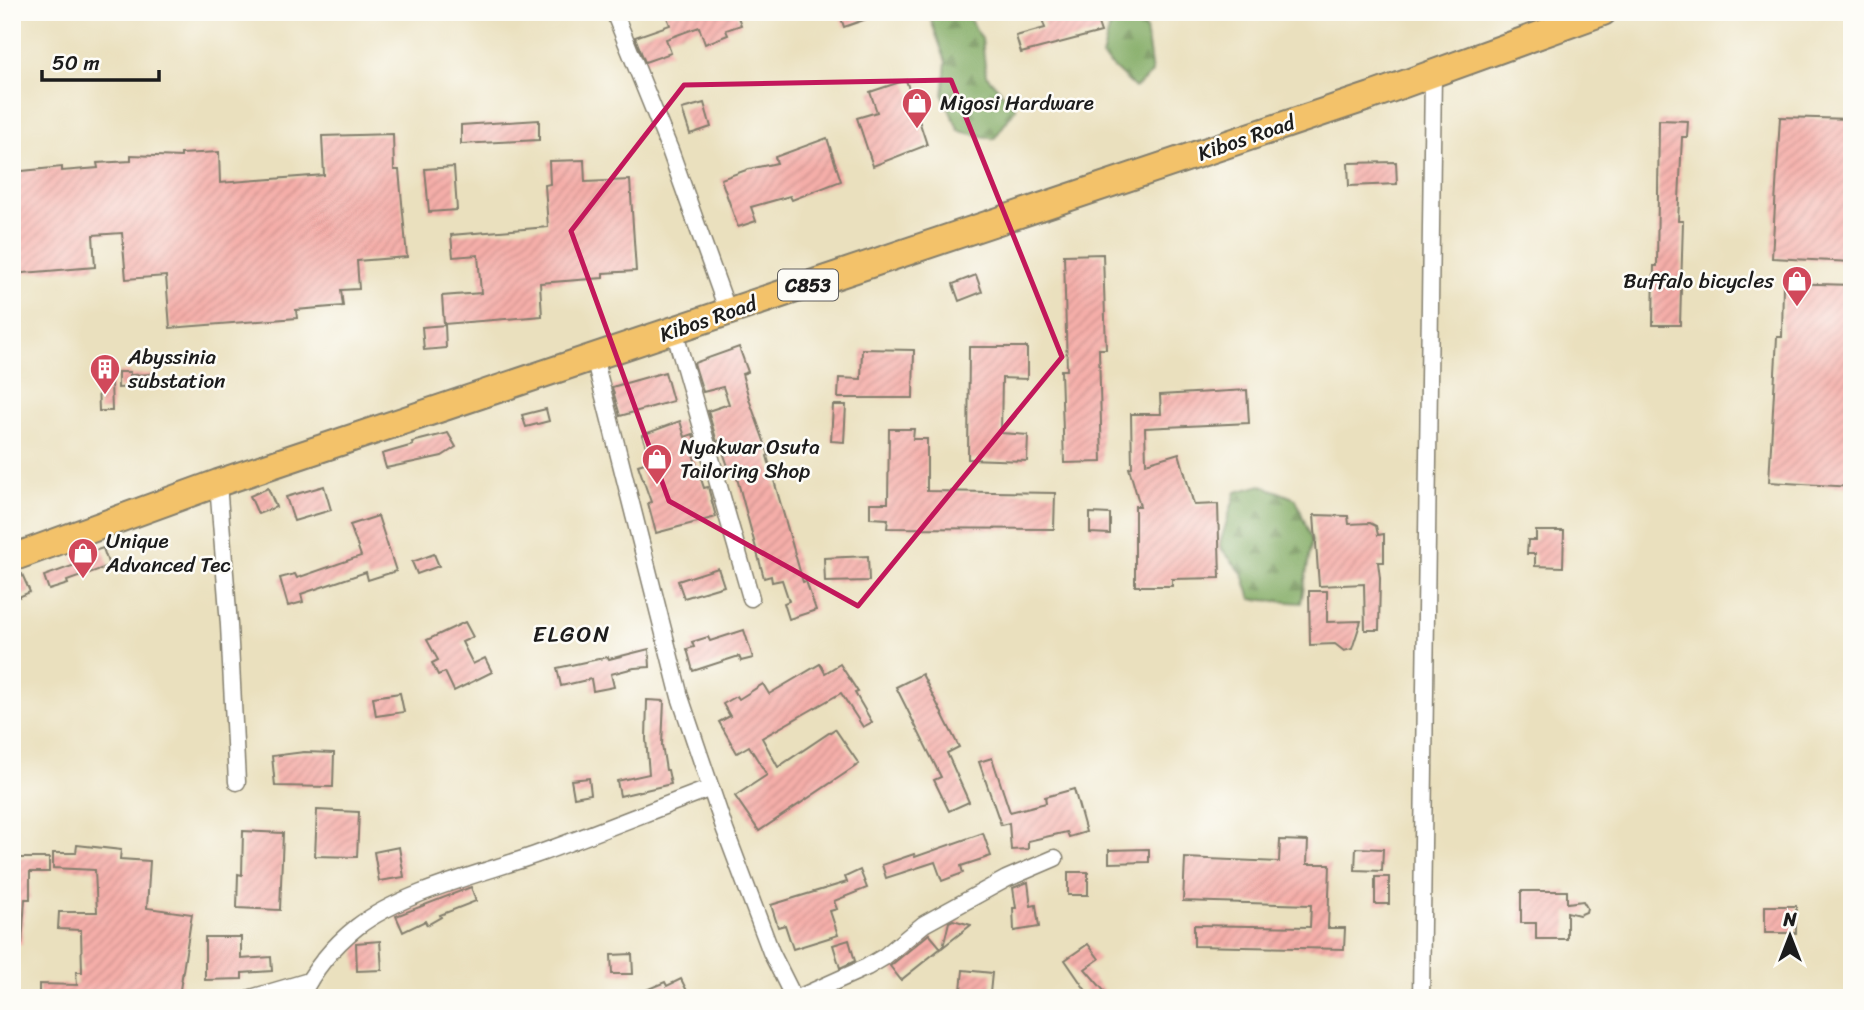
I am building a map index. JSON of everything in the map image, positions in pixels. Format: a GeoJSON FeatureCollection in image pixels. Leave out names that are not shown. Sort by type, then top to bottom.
{"type":"FeatureCollection","features":[{"type":"Feature","properties":{"kind":"main road","name":"Kibos Road"},"geometry":{"type":"LineString","coordinates":[[12,558],[218,483],[1433,73],[1603,12]]}},
{"type":"Feature","properties":{"kind":"street"},"geometry":{"type":"LineString","coordinates":[[615,13],[670,150],[728,312]]}},
{"type":"Feature","properties":{"kind":"street"},"geometry":{"type":"LineString","coordinates":[[1421,998],[1433,73]]}},
{"type":"Feature","properties":{"kind":"street"},"geometry":{"type":"LineString","coordinates":[[674,330],[751,598]]}},
{"type":"Feature","properties":{"kind":"street"},"geometry":{"type":"LineString","coordinates":[[594,357],[680,697],[771,952],[796,998],[867,967],[934,917],[1006,879],[1055,858]]}},
{"type":"Feature","properties":{"kind":"street"},"geometry":{"type":"LineString","coordinates":[[218,483],[237,782]]}},
{"type":"Feature","properties":{"kind":"street"},"geometry":{"type":"LineString","coordinates":[[300,998],[332,950],[358,926],[403,901],[538,854],[711,788]]}},
{"type":"Feature","properties":{"kind":"street"},"geometry":{"type":"LineString","coordinates":[[251,998],[309,981]]}},
{"type":"Feature","properties":{"kind":"highlighted area"},"geometry":{"type":"Polygon","coordinates":[[[951,80],[1062,357],[858,606],[669,501],[571,231],[684,85],[951,80]]]}},
{"type":"Feature","properties":{"kind":"green space"},"geometry":{"type":"Polygon","coordinates":[[[928,12],[965,12],[982,39],[986,75],[1016,108],[994,139],[959,131],[943,96],[946,62],[928,12]]]}},
{"type":"Feature","properties":{"kind":"green space"},"geometry":{"type":"Polygon","coordinates":[[[1104,12],[1136,12],[1146,29],[1152,73],[1135,88],[1102,57],[1110,25],[1104,12]]]}},
{"type":"Feature","properties":{"kind":"green space"},"geometry":{"type":"Polygon","coordinates":[[[1261,485],[1296,499],[1312,541],[1301,603],[1251,599],[1243,574],[1219,546],[1236,492],[1261,485]]]}},
{"type":"Feature","properties":{"kind":"building"},"geometry":{"type":"Polygon","coordinates":[[[665,12],[736,12],[741,25],[726,30],[728,35],[705,44],[699,27],[666,39],[671,53],[645,62],[635,37],[670,25],[665,12]]]}},
{"type":"Feature","properties":{"kind":"building"},"geometry":{"type":"Polygon","coordinates":[[[839,12],[881,12],[881,14],[844,27],[839,12]]]}},
{"type":"Feature","properties":{"kind":"building"},"geometry":{"type":"Polygon","coordinates":[[[1056,12],[1094,12],[1101,32],[1021,53],[1016,36],[1045,28],[1041,16],[1056,12]]]}},
{"type":"Feature","properties":{"kind":"building"},"geometry":{"type":"Polygon","coordinates":[[[906,80],[927,145],[873,166],[857,118],[877,112],[870,92],[906,80]]]}},
{"type":"Feature","properties":{"kind":"building"},"geometry":{"type":"Polygon","coordinates":[[[704,103],[711,127],[690,134],[682,109],[704,103]]]}},
{"type":"Feature","properties":{"kind":"building"},"geometry":{"type":"Polygon","coordinates":[[[1780,117],[1852,119],[1852,262],[1772,258],[1780,117]]]}},
{"type":"Feature","properties":{"kind":"building"},"geometry":{"type":"Polygon","coordinates":[[[539,120],[539,140],[461,144],[461,125],[539,120]]]}},
{"type":"Feature","properties":{"kind":"building"},"geometry":{"type":"Polygon","coordinates":[[[1659,120],[1688,121],[1687,137],[1682,137],[1678,221],[1683,221],[1680,325],[1653,325],[1654,266],[1657,266],[1659,120]]]}},
{"type":"Feature","properties":{"kind":"building"},"geometry":{"type":"Polygon","coordinates":[[[393,134],[394,170],[399,170],[407,257],[357,261],[359,289],[341,290],[343,306],[296,310],[297,318],[170,328],[166,276],[126,279],[122,233],[93,235],[95,267],[12,274],[12,172],[62,167],[62,171],[98,168],[97,163],[131,161],[131,155],[181,157],[181,154],[219,152],[220,183],[324,175],[322,136],[393,134]]]}},
{"type":"Feature","properties":{"kind":"building"},"geometry":{"type":"Polygon","coordinates":[[[827,138],[841,181],[792,200],[790,196],[751,207],[756,221],[738,227],[721,179],[777,163],[775,157],[827,138]]]}},
{"type":"Feature","properties":{"kind":"building"},"geometry":{"type":"Polygon","coordinates":[[[584,160],[585,182],[630,180],[636,271],[603,273],[603,278],[540,283],[542,316],[444,324],[442,296],[481,293],[478,255],[453,257],[451,235],[548,227],[545,185],[550,184],[549,161],[584,160]]]}},
{"type":"Feature","properties":{"kind":"building"},"geometry":{"type":"Polygon","coordinates":[[[1396,162],[1397,184],[1349,186],[1348,163],[1396,162]]]}},
{"type":"Feature","properties":{"kind":"building"},"geometry":{"type":"Polygon","coordinates":[[[454,167],[457,210],[429,212],[425,169],[454,167]]]}},
{"type":"Feature","properties":{"kind":"building"},"geometry":{"type":"Polygon","coordinates":[[[1103,254],[1106,349],[1099,349],[1102,462],[1064,463],[1061,370],[1067,370],[1064,255],[1103,254]]]}},
{"type":"Feature","properties":{"kind":"building"},"geometry":{"type":"Polygon","coordinates":[[[976,275],[982,292],[959,301],[953,284],[976,275]]]}},
{"type":"Feature","properties":{"kind":"building"},"geometry":{"type":"Polygon","coordinates":[[[1783,283],[1852,285],[1852,487],[1769,482],[1777,337],[1782,337],[1783,283]]]}},
{"type":"Feature","properties":{"kind":"building"},"geometry":{"type":"Polygon","coordinates":[[[445,325],[446,348],[424,350],[422,327],[445,325]]]}},
{"type":"Feature","properties":{"kind":"building"},"geometry":{"type":"Polygon","coordinates":[[[739,347],[748,372],[742,374],[750,402],[769,455],[767,456],[803,582],[806,581],[816,610],[789,619],[784,603],[789,601],[782,580],[772,582],[771,576],[764,578],[734,467],[729,469],[708,411],[729,404],[723,387],[703,392],[694,363],[739,347]]]}},
{"type":"Feature","properties":{"kind":"building"},"geometry":{"type":"Polygon","coordinates":[[[969,347],[1027,347],[1027,379],[1002,378],[1001,433],[1028,435],[1027,461],[968,459],[969,347]]]}},
{"type":"Feature","properties":{"kind":"building"},"geometry":{"type":"Polygon","coordinates":[[[862,349],[914,350],[913,398],[838,398],[839,378],[861,379],[862,349]]]}},
{"type":"Feature","properties":{"kind":"building"},"geometry":{"type":"Polygon","coordinates":[[[118,372],[130,372],[130,375],[152,374],[152,386],[118,388],[118,372]]]}},
{"type":"Feature","properties":{"kind":"building"},"geometry":{"type":"Polygon","coordinates":[[[665,372],[673,401],[620,416],[612,387],[665,372]]]}},
{"type":"Feature","properties":{"kind":"building","name":"Abyssinia substation"},"geometry":{"type":"Polygon","coordinates":[[[98,381],[111,381],[112,411],[99,411],[98,381]]]}},
{"type":"Feature","properties":{"kind":"building"},"geometry":{"type":"Polygon","coordinates":[[[1247,390],[1249,423],[1145,428],[1146,463],[1179,453],[1194,505],[1218,504],[1220,578],[1172,579],[1172,586],[1135,586],[1135,506],[1140,506],[1129,468],[1132,467],[1131,414],[1161,414],[1160,395],[1247,390]]]}},
{"type":"Feature","properties":{"kind":"building"},"geometry":{"type":"Polygon","coordinates":[[[833,405],[846,405],[844,442],[831,441],[833,405]]]}},
{"type":"Feature","properties":{"kind":"building"},"geometry":{"type":"Polygon","coordinates":[[[546,409],[549,421],[526,427],[522,415],[546,409]]]}},
{"type":"Feature","properties":{"kind":"building"},"geometry":{"type":"Polygon","coordinates":[[[680,421],[685,437],[693,434],[697,449],[692,451],[704,488],[708,487],[716,517],[656,533],[648,503],[651,502],[638,465],[651,461],[642,435],[680,421]]]}},
{"type":"Feature","properties":{"kind":"building"},"geometry":{"type":"Polygon","coordinates":[[[889,429],[914,429],[913,439],[927,439],[927,491],[1055,493],[1054,529],[887,528],[888,519],[870,518],[870,503],[888,503],[889,429]]]}},
{"type":"Feature","properties":{"kind":"building"},"geometry":{"type":"Polygon","coordinates":[[[448,433],[456,447],[442,456],[386,468],[382,454],[413,445],[412,442],[448,433]]]}},
{"type":"Feature","properties":{"kind":"building"},"geometry":{"type":"Polygon","coordinates":[[[324,486],[331,510],[294,521],[286,497],[324,486]]]}},
{"type":"Feature","properties":{"kind":"building"},"geometry":{"type":"Polygon","coordinates":[[[268,488],[276,507],[258,514],[250,496],[268,488]]]}},
{"type":"Feature","properties":{"kind":"building"},"geometry":{"type":"Polygon","coordinates":[[[1090,513],[1110,514],[1110,534],[1090,533],[1090,513]]]}},
{"type":"Feature","properties":{"kind":"building"},"geometry":{"type":"Polygon","coordinates":[[[1314,515],[1348,516],[1349,524],[1370,523],[1376,526],[1378,535],[1384,534],[1384,562],[1378,562],[1379,630],[1365,630],[1364,584],[1319,586],[1314,515]]]}},
{"type":"Feature","properties":{"kind":"building"},"geometry":{"type":"Polygon","coordinates":[[[378,516],[396,571],[368,580],[366,572],[301,594],[303,602],[288,606],[280,578],[295,574],[297,578],[361,556],[350,525],[378,516]]]}},
{"type":"Feature","properties":{"kind":"building"},"geometry":{"type":"Polygon","coordinates":[[[1536,531],[1564,531],[1563,567],[1535,566],[1535,554],[1527,554],[1528,540],[1536,540],[1536,531]]]}},
{"type":"Feature","properties":{"kind":"building"},"geometry":{"type":"Polygon","coordinates":[[[103,548],[109,566],[49,590],[44,576],[75,565],[72,558],[103,548]]]}},
{"type":"Feature","properties":{"kind":"building"},"geometry":{"type":"Polygon","coordinates":[[[434,554],[439,566],[417,574],[412,562],[434,554]]]}},
{"type":"Feature","properties":{"kind":"building"},"geometry":{"type":"Polygon","coordinates":[[[868,556],[869,581],[825,582],[824,558],[868,556]]]}},
{"type":"Feature","properties":{"kind":"building"},"geometry":{"type":"Polygon","coordinates":[[[718,568],[724,586],[684,598],[678,581],[718,568]]]}},
{"type":"Feature","properties":{"kind":"building"},"geometry":{"type":"Polygon","coordinates":[[[22,574],[30,592],[12,600],[12,579],[22,574]]]}},
{"type":"Feature","properties":{"kind":"building"},"geometry":{"type":"Polygon","coordinates":[[[1309,591],[1327,591],[1327,622],[1361,621],[1352,649],[1344,651],[1335,644],[1310,645],[1309,591]]]}},
{"type":"Feature","properties":{"kind":"building"},"geometry":{"type":"Polygon","coordinates":[[[465,622],[473,637],[462,642],[473,664],[485,658],[492,672],[454,691],[445,672],[438,675],[432,663],[438,660],[427,640],[465,622]]]}},
{"type":"Feature","properties":{"kind":"building"},"geometry":{"type":"Polygon","coordinates":[[[744,630],[753,658],[741,661],[739,656],[693,671],[687,649],[694,647],[692,642],[708,637],[710,641],[744,630]]]}},
{"type":"Feature","properties":{"kind":"building"},"geometry":{"type":"Polygon","coordinates":[[[649,649],[650,667],[611,674],[614,687],[593,691],[591,679],[561,686],[557,668],[649,649]]]}},
{"type":"Feature","properties":{"kind":"building"},"geometry":{"type":"Polygon","coordinates":[[[820,664],[825,673],[840,664],[858,692],[855,693],[872,722],[863,727],[841,693],[762,738],[778,767],[835,729],[859,764],[759,831],[735,796],[767,775],[749,746],[737,753],[719,722],[730,716],[723,704],[737,696],[739,699],[763,684],[769,694],[820,664]]]}},
{"type":"Feature","properties":{"kind":"building"},"geometry":{"type":"Polygon","coordinates":[[[922,674],[959,747],[947,753],[969,802],[949,811],[934,780],[941,777],[896,687],[922,674]]]}},
{"type":"Feature","properties":{"kind":"building"},"geometry":{"type":"Polygon","coordinates":[[[400,693],[404,712],[376,716],[373,697],[400,693]]]}},
{"type":"Feature","properties":{"kind":"building"},"geometry":{"type":"Polygon","coordinates":[[[647,700],[664,701],[662,745],[671,784],[620,796],[617,781],[649,774],[647,700]]]}},
{"type":"Feature","properties":{"kind":"building"},"geometry":{"type":"Polygon","coordinates":[[[304,752],[334,753],[333,787],[275,786],[272,756],[304,752]]]}},
{"type":"Feature","properties":{"kind":"building"},"geometry":{"type":"Polygon","coordinates":[[[992,758],[1010,812],[1046,803],[1045,797],[1074,789],[1086,832],[1069,837],[1067,832],[1028,841],[1028,849],[1011,850],[1009,823],[1001,825],[979,762],[992,758]]]}},
{"type":"Feature","properties":{"kind":"building"},"geometry":{"type":"Polygon","coordinates":[[[589,778],[591,794],[574,797],[571,780],[589,778]]]}},
{"type":"Feature","properties":{"kind":"building"},"geometry":{"type":"Polygon","coordinates":[[[317,810],[359,812],[357,857],[315,856],[317,810]]]}},
{"type":"Feature","properties":{"kind":"building"},"geometry":{"type":"Polygon","coordinates":[[[243,831],[283,833],[280,910],[237,908],[238,874],[242,875],[243,831]]]}},
{"type":"Feature","properties":{"kind":"building"},"geometry":{"type":"Polygon","coordinates":[[[983,833],[991,856],[961,866],[963,873],[942,881],[935,862],[886,878],[882,865],[914,854],[915,857],[983,833]]]}},
{"type":"Feature","properties":{"kind":"building"},"geometry":{"type":"Polygon","coordinates":[[[1280,840],[1308,841],[1307,864],[1330,864],[1328,928],[1345,928],[1344,949],[1194,946],[1194,925],[1310,927],[1311,905],[1183,901],[1185,858],[1279,862],[1280,840]]]}},
{"type":"Feature","properties":{"kind":"building"},"geometry":{"type":"Polygon","coordinates":[[[77,845],[121,850],[120,859],[150,861],[147,908],[192,914],[179,996],[154,992],[153,998],[39,997],[39,984],[77,985],[76,972],[82,972],[81,930],[58,929],[59,912],[97,912],[95,870],[53,868],[53,853],[76,853],[77,845]]]}},
{"type":"Feature","properties":{"kind":"building"},"geometry":{"type":"Polygon","coordinates":[[[399,847],[404,877],[379,881],[374,852],[399,847]]]}},
{"type":"Feature","properties":{"kind":"building"},"geometry":{"type":"Polygon","coordinates":[[[1356,848],[1383,849],[1382,871],[1355,870],[1356,848]]]}},
{"type":"Feature","properties":{"kind":"building"},"geometry":{"type":"Polygon","coordinates":[[[1149,849],[1149,862],[1109,863],[1109,850],[1149,849]]]}},
{"type":"Feature","properties":{"kind":"building"},"geometry":{"type":"Polygon","coordinates":[[[14,858],[49,858],[49,872],[30,872],[30,899],[25,899],[22,944],[12,944],[14,858]]]}},
{"type":"Feature","properties":{"kind":"building"},"geometry":{"type":"Polygon","coordinates":[[[860,870],[867,888],[834,901],[837,909],[830,911],[838,935],[793,949],[785,925],[778,927],[771,905],[847,882],[845,877],[860,870]]]}},
{"type":"Feature","properties":{"kind":"building"},"geometry":{"type":"Polygon","coordinates":[[[1068,872],[1088,872],[1088,895],[1068,895],[1068,872]]]}},
{"type":"Feature","properties":{"kind":"building"},"geometry":{"type":"Polygon","coordinates":[[[1375,877],[1389,877],[1389,904],[1375,904],[1375,877]]]}},
{"type":"Feature","properties":{"kind":"building"},"geometry":{"type":"Polygon","coordinates":[[[1028,882],[1031,906],[1036,905],[1039,927],[1014,931],[1013,908],[1016,908],[1013,888],[1028,882]]]}},
{"type":"Feature","properties":{"kind":"building"},"geometry":{"type":"Polygon","coordinates":[[[471,887],[476,901],[440,915],[441,917],[427,925],[425,921],[403,932],[396,916],[471,887]]]}},
{"type":"Feature","properties":{"kind":"building"},"geometry":{"type":"Polygon","coordinates":[[[1521,891],[1567,891],[1567,903],[1583,901],[1586,912],[1579,915],[1567,912],[1567,939],[1536,939],[1536,923],[1521,923],[1521,891]]]}},
{"type":"Feature","properties":{"kind":"building"},"geometry":{"type":"Polygon","coordinates":[[[1765,906],[1796,906],[1796,933],[1765,933],[1765,906]]]}},
{"type":"Feature","properties":{"kind":"building"},"geometry":{"type":"Polygon","coordinates":[[[953,920],[971,925],[943,947],[949,922],[953,920]]]}},
{"type":"Feature","properties":{"kind":"building"},"geometry":{"type":"Polygon","coordinates":[[[929,934],[941,948],[901,980],[890,966],[929,934]]]}},
{"type":"Feature","properties":{"kind":"building"},"geometry":{"type":"Polygon","coordinates":[[[205,937],[241,937],[241,959],[271,957],[272,971],[242,973],[242,979],[205,980],[205,937]]]}},
{"type":"Feature","properties":{"kind":"building"},"geometry":{"type":"Polygon","coordinates":[[[849,940],[855,961],[840,968],[833,945],[849,940]]]}},
{"type":"Feature","properties":{"kind":"building"},"geometry":{"type":"Polygon","coordinates":[[[380,941],[382,970],[357,971],[356,943],[380,941]]]}},
{"type":"Feature","properties":{"kind":"building"},"geometry":{"type":"Polygon","coordinates":[[[1088,944],[1099,959],[1085,969],[1105,992],[1098,998],[1091,998],[1065,960],[1088,944]]]}},
{"type":"Feature","properties":{"kind":"building"},"geometry":{"type":"Polygon","coordinates":[[[632,954],[633,974],[612,974],[611,955],[632,954]]]}},
{"type":"Feature","properties":{"kind":"building"},"geometry":{"type":"Polygon","coordinates":[[[963,970],[992,973],[990,993],[961,990],[963,970]]]}},
{"type":"Feature","properties":{"kind":"building"},"geometry":{"type":"Polygon","coordinates":[[[681,979],[687,991],[670,998],[627,998],[665,982],[667,986],[681,979]]]}},
{"type":"Feature","properties":{"kind":"place","name":"Migosi Hardware"},"geometry":{"type":"Point","coordinates":[917,130]}},
{"type":"Feature","properties":{"kind":"place","name":"Buffalo bicycles"},"geometry":{"type":"Point","coordinates":[1797,308]}},
{"type":"Feature","properties":{"kind":"place","name":"Abyssinia substation"},"geometry":{"type":"Point","coordinates":[105,396]}},
{"type":"Feature","properties":{"kind":"place","name":"Nyakwar Osuta Tailoring Shop"},"geometry":{"type":"Point","coordinates":[657,486]}},
{"type":"Feature","properties":{"kind":"place","name":"Unique Advanced Tec"},"geometry":{"type":"Point","coordinates":[83,580]}},
{"type":"Feature","properties":{"kind":"district","name":"ELGON"},"geometry":{"type":"Point","coordinates":[572,634]}}]}
